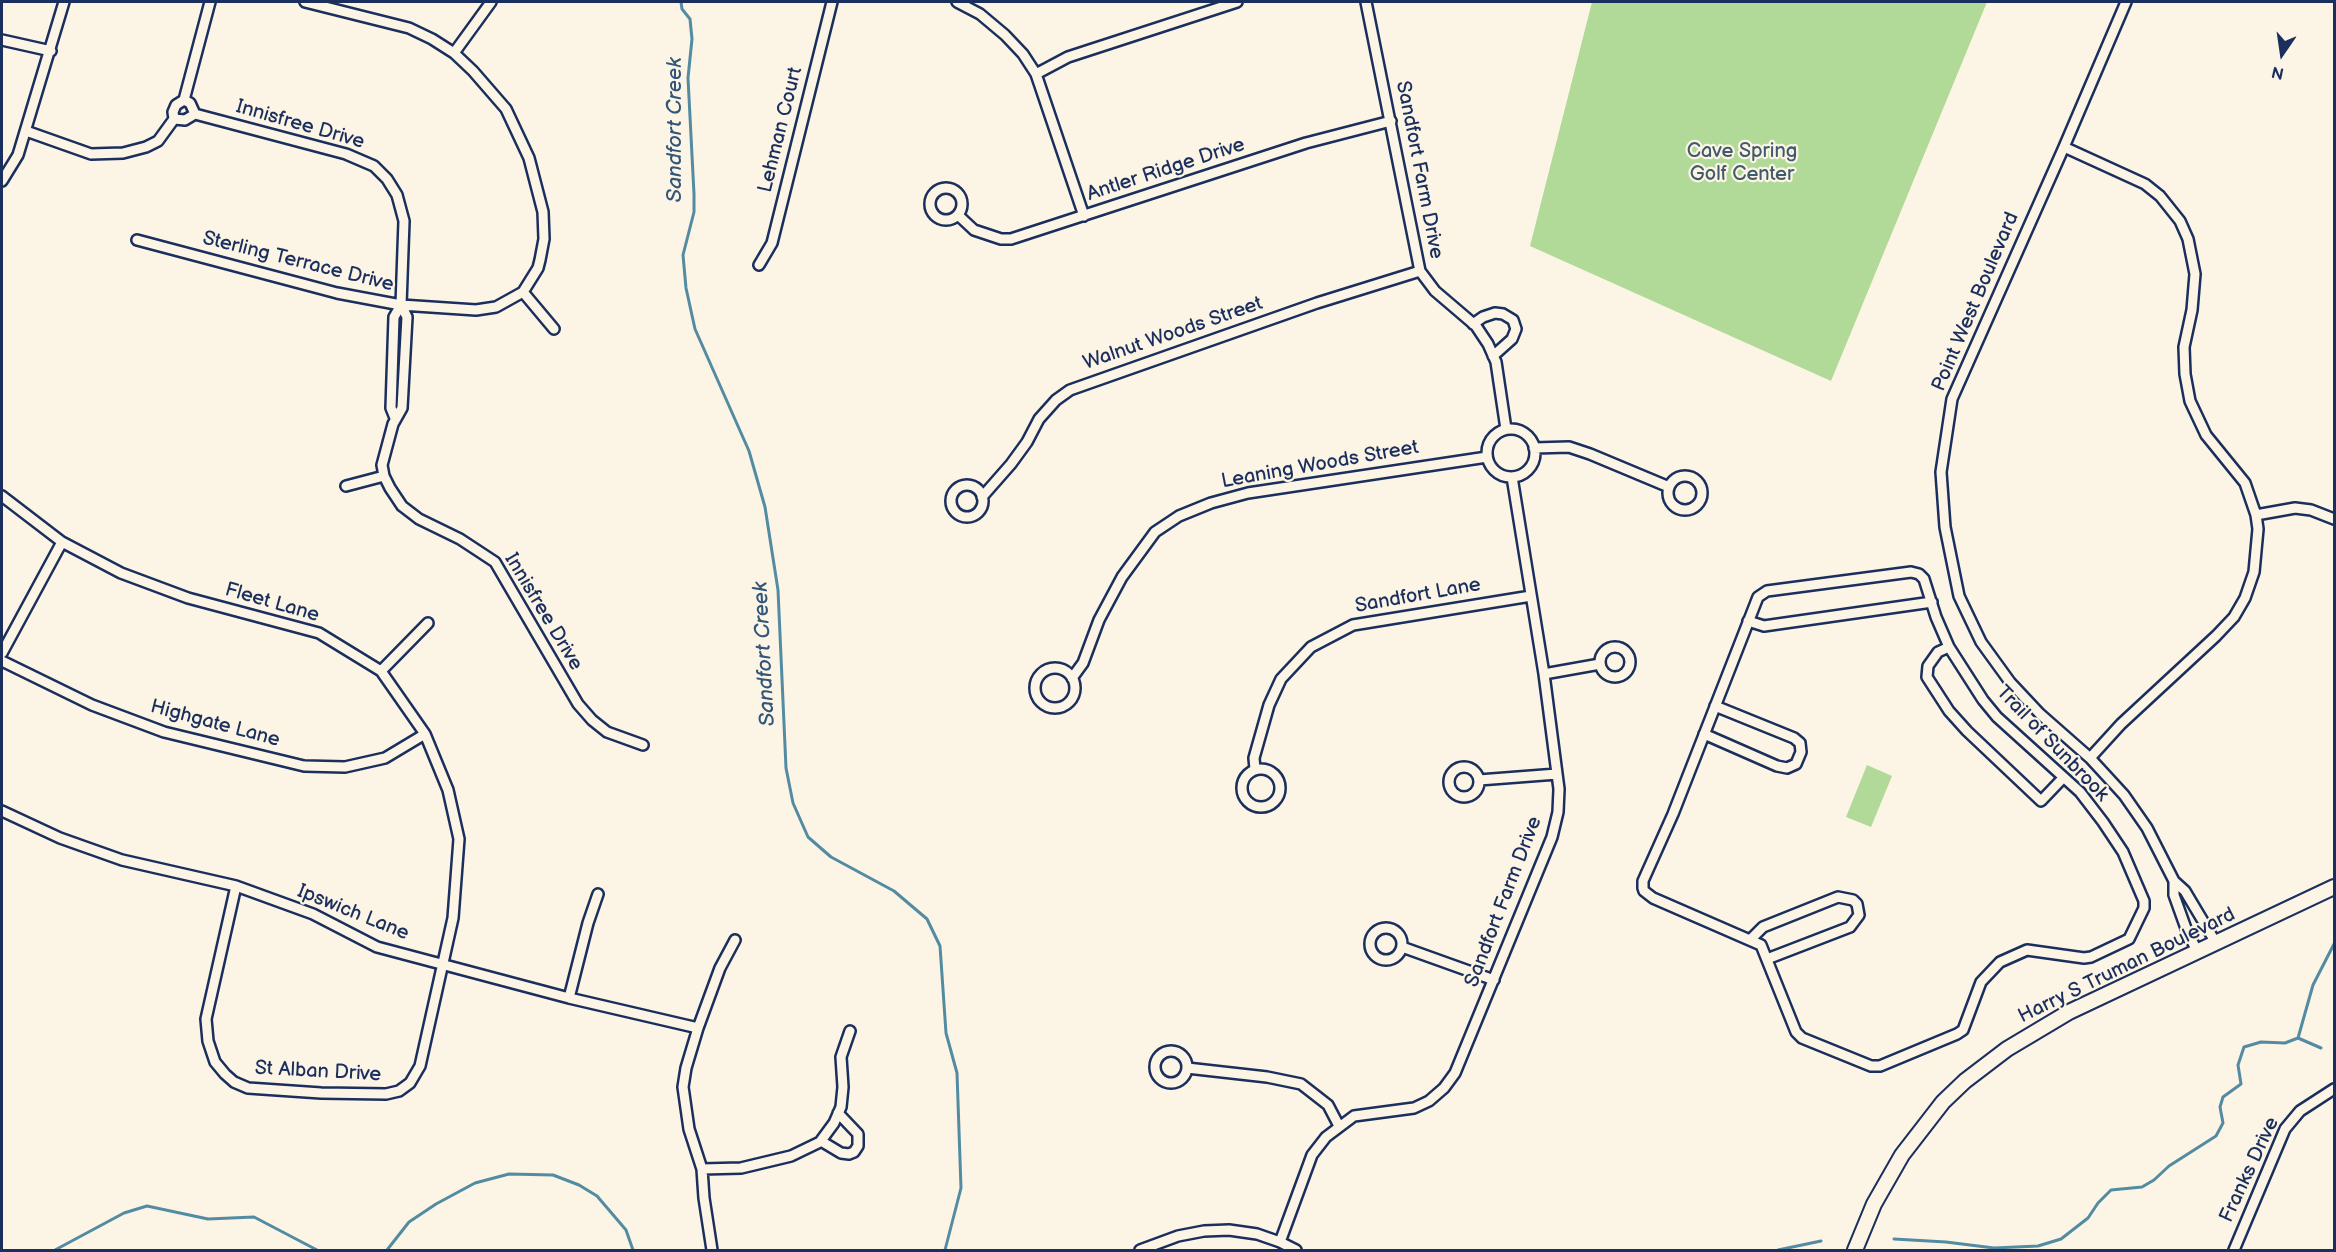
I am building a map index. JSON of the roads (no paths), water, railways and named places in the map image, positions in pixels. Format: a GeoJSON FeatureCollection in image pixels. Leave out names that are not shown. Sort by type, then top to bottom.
{"type":"FeatureCollection","features":[{"type":"Feature","properties":{"kind":"main road","name":"Harry S Truman Boulevard"},"geometry":{"type":"LineString","coordinates":[[1855,1251],[1874,1204],[1902,1155],[1943,1102],[1965,1081],[2007,1049],[2051,1021],[2334,887]]}},
{"type":"Feature","properties":{"kind":"street"},"geometry":{"type":"LineString","coordinates":[[2,181],[18,155],[64,2]]}},
{"type":"Feature","properties":{"kind":"street"},"geometry":{"type":"LineString","coordinates":[[26,130],[91,154],[123,153],[158,141],[174,119],[176,105],[184,100],[210,2]]}},
{"type":"Feature","properties":{"kind":"street"},"geometry":{"type":"LineString","coordinates":[[305,2],[409,28],[454,53],[473,71],[506,110],[529,158],[543,212],[544,239],[538,268],[523,292],[554,329]]}},
{"type":"Feature","properties":{"kind":"street"},"geometry":{"type":"LineString","coordinates":[[454,53],[491,2]]}},
{"type":"Feature","properties":{"kind":"street","name":"Lehman Court"},"geometry":{"type":"LineString","coordinates":[[759,264],[772,243],[832,2]]}},
{"type":"Feature","properties":{"kind":"street"},"geometry":{"type":"LineString","coordinates":[[957,2],[980,14],[1005,35],[1023,54],[1036,74],[1084,216]]}},
{"type":"Feature","properties":{"kind":"street"},"geometry":{"type":"LineString","coordinates":[[1036,74],[1068,57],[1238,2]]}},
{"type":"Feature","properties":{"kind":"street","name":"Sandfort Farm Drive"},"geometry":{"type":"LineString","coordinates":[[1366,2],[1420,271],[1435,291],[1473,324],[1488,344],[1496,362],[1506,429]]}},
{"type":"Feature","properties":{"kind":"street","name":"Point West Boulevard"},"geometry":{"type":"LineString","coordinates":[[2126,2],[1952,399],[1944,444],[1941,486],[1945,527],[1959,596],[1980,642],[2010,682],[2040,714],[2090,758],[2124,795],[2147,828],[2174,881],[2185,891],[2216,943]]}},
{"type":"Feature","properties":{"kind":"street"},"geometry":{"type":"LineString","coordinates":[[2,40],[51,51]]}},
{"type":"Feature","properties":{"kind":"street"},"geometry":{"type":"LineString","coordinates":[[174,119],[185,120],[195,114],[190,103],[184,100]]}},
{"type":"Feature","properties":{"kind":"street","name":"Innisfree Drive"},"geometry":{"type":"LineString","coordinates":[[195,114],[346,154],[374,166],[387,179],[397,195],[404,221],[401,305],[394,317],[391,408],[395,418],[382,465],[384,476],[402,506],[495,562],[540,637],[556,670],[578,704],[591,720],[608,732],[643,745]]}},
{"type":"Feature","properties":{"kind":"street","name":"Antler Ridge Drive"},"geometry":{"type":"LineString","coordinates":[[958,215],[974,230],[1001,240],[1011,239],[1297,146],[1391,120]]}},
{"type":"Feature","properties":{"kind":"street"},"geometry":{"type":"LineString","coordinates":[[2064,147],[2145,184],[2160,196],[2180,221],[2188,239],[2195,273],[2192,310],[2184,347],[2185,374],[2190,400],[2206,435],[2245,483],[2256,515],[2258,529],[2254,572],[2245,598],[2234,617],[2121,724],[2090,758]]}},
{"type":"Feature","properties":{"kind":"street","name":"Sterling Terrace Drive"},"geometry":{"type":"LineString","coordinates":[[137,240],[337,293],[401,305],[476,310],[496,307],[523,292]]}},
{"type":"Feature","properties":{"kind":"street","name":"Walnut Woods Street"},"geometry":{"type":"LineString","coordinates":[[982,497],[1011,464],[1027,442],[1039,419],[1056,400],[1070,390],[1306,307],[1420,271]]}},
{"type":"Feature","properties":{"kind":"street"},"geometry":{"type":"LineString","coordinates":[[1473,324],[1495,313],[1503,314],[1513,321],[1516,329],[1512,339],[1493,356]]}},
{"type":"Feature","properties":{"kind":"street"},"geometry":{"type":"LineString","coordinates":[[1506,429],[1521,431],[1527,435],[1534,448],[1530,468],[1512,477],[1493,469],[1487,457],[1487,450],[1493,436],[1506,429]]}},
{"type":"Feature","properties":{"kind":"street"},"geometry":{"type":"LineString","coordinates":[[1534,448],[1569,447],[1669,487]]}},
{"type":"Feature","properties":{"kind":"street","name":"Leaning Woods Street"},"geometry":{"type":"LineString","coordinates":[[1072,678],[1068,673],[1055,668],[1043,673],[1035,690],[1040,702],[1051,708],[1064,707],[1069,703],[1075,691],[1072,678],[1083,663],[1099,620],[1122,577],[1155,532],[1179,516],[1211,503],[1248,493],[1487,457]]}},
{"type":"Feature","properties":{"kind":"street"},"geometry":{"type":"LineString","coordinates":[[346,486],[384,476]]}},
{"type":"Feature","properties":{"kind":"street","name":"Sandfort Farm Drive"},"geometry":{"type":"LineString","coordinates":[[1280,1242],[1312,1155],[1326,1137],[1354,1116],[1414,1108],[1429,1101],[1444,1088],[1460,1061],[1552,837],[1558,812],[1557,774],[1544,674],[1512,477]]}},
{"type":"Feature","properties":{"kind":"street","name":"Fleet Lane"},"geometry":{"type":"LineString","coordinates":[[2,496],[63,542],[121,573],[188,598],[319,633],[381,671],[425,735],[448,790],[459,839],[453,918],[441,964]]}},
{"type":"Feature","properties":{"kind":"street"},"geometry":{"type":"LineString","coordinates":[[2256,515],[2295,508],[2311,510],[2334,519]]}},
{"type":"Feature","properties":{"kind":"street"},"geometry":{"type":"LineString","coordinates":[[2,653],[63,542]]}},
{"type":"Feature","properties":{"kind":"street","name":"Trail of Sunbrook"},"geometry":{"type":"LineString","coordinates":[[1911,572],[1919,574],[1924,579],[1932,602],[1949,647],[1983,700],[1997,717],[2080,792],[2123,852],[2144,901],[2144,908],[2133,933],[2122,944],[2084,958],[2027,950],[2000,962],[1981,982],[1963,1030],[1880,1066],[1871,1066],[1802,1038],[1796,1032],[1761,945],[1653,898],[1644,891],[1643,881],[1673,814],[1758,597],[1767,591],[1911,572]]}},
{"type":"Feature","properties":{"kind":"street","name":"Sandfort Lane"},"geometry":{"type":"LineString","coordinates":[[1256,769],[1254,758],[1269,705],[1281,679],[1311,647],[1353,625],[1531,596]]}},
{"type":"Feature","properties":{"kind":"street"},"geometry":{"type":"LineString","coordinates":[[1748,621],[1764,627],[1932,602]]}},
{"type":"Feature","properties":{"kind":"street"},"geometry":{"type":"LineString","coordinates":[[381,671],[428,623]]}},
{"type":"Feature","properties":{"kind":"street"},"geometry":{"type":"LineString","coordinates":[[1949,647],[1938,652],[1928,666],[1927,677],[1955,718],[2041,801],[2064,778]]}},
{"type":"Feature","properties":{"kind":"street","name":"Highgate Lane"},"geometry":{"type":"LineString","coordinates":[[2,661],[92,705],[164,732],[304,766],[345,767],[385,758],[425,735]]}},
{"type":"Feature","properties":{"kind":"street"},"geometry":{"type":"LineString","coordinates":[[1544,674],[1600,664]]}},
{"type":"Feature","properties":{"kind":"street"},"geometry":{"type":"LineString","coordinates":[[1704,735],[1777,766],[1787,768],[1796,764],[1799,758],[1800,743],[1794,738],[1715,706]]}},
{"type":"Feature","properties":{"kind":"street","name":"Sandfort Lane"},"geometry":{"type":"LineString","coordinates":[[1256,769],[1271,772],[1279,781],[1277,799],[1267,807],[1249,804],[1242,794],[1242,782],[1256,769]]}},
{"type":"Feature","properties":{"kind":"street"},"geometry":{"type":"LineString","coordinates":[[1479,780],[1557,774]]}},
{"type":"Feature","properties":{"kind":"street","name":"Ipswich Lane"},"geometry":{"type":"LineString","coordinates":[[2,811],[60,838],[122,860],[236,886],[313,914],[377,946],[569,998],[698,1028]]}},
{"type":"Feature","properties":{"kind":"street","name":"Point West Boulevard"},"geometry":{"type":"LineString","coordinates":[[2174,881],[2174,895],[2188,934],[2198,952]]}},
{"type":"Feature","properties":{"kind":"street","name":"St Alban Drive"},"geometry":{"type":"LineString","coordinates":[[236,886],[206,1018],[208,1041],[215,1062],[234,1082],[248,1088],[374,1095],[399,1091],[410,1083],[420,1066],[441,964]]}},
{"type":"Feature","properties":{"kind":"street"},"geometry":{"type":"LineString","coordinates":[[569,998],[588,922],[598,894]]}},
{"type":"Feature","properties":{"kind":"street"},"geometry":{"type":"LineString","coordinates":[[1751,939],[1763,927],[1838,897],[1852,900],[1857,904],[1859,915],[1850,927],[1767,959]]}},
{"type":"Feature","properties":{"kind":"street"},"geometry":{"type":"LineString","coordinates":[[712,1251],[702,1169],[689,1129],[683,1087],[698,1028],[720,968],[735,940]]}},
{"type":"Feature","properties":{"kind":"street"},"geometry":{"type":"LineString","coordinates":[[1402,947],[1494,980]]}},
{"type":"Feature","properties":{"kind":"street"},"geometry":{"type":"LineString","coordinates":[[702,1169],[741,1168],[806,1151],[821,1141],[842,1107],[841,1057],[850,1031]]}},
{"type":"Feature","properties":{"kind":"street"},"geometry":{"type":"LineString","coordinates":[[1187,1068],[1275,1078],[1301,1084],[1328,1105],[1339,1126]]}},
{"type":"Feature","properties":{"kind":"street","name":"Franks Drive"},"geometry":{"type":"LineString","coordinates":[[2234,1251],[2285,1129],[2300,1111],[2334,1089]]}},
{"type":"Feature","properties":{"kind":"street"},"geometry":{"type":"LineString","coordinates":[[821,1141],[841,1153],[854,1152],[858,1146],[858,1134],[838,1113]]}},
{"type":"Feature","properties":{"kind":"street"},"geometry":{"type":"LineString","coordinates":[[1140,1251],[1178,1236],[1204,1231],[1229,1230],[1257,1234],[1280,1242],[1296,1251]]}},
{"type":"Feature","properties":{"kind":"waterway","name":"Sandfort Creek"},"geometry":{"type":"LineString","coordinates":[[681,2],[682,9],[690,19],[692,39],[688,78],[694,212],[683,255],[686,288],[695,329],[749,451],[765,507],[778,590],[786,768],[793,803],[808,837],[831,857],[894,891],[927,919],[940,946],[946,1033],[957,1073],[961,1188],[945,1250]]}},
{"type":"Feature","properties":{"kind":"waterway"},"geometry":{"type":"LineString","coordinates":[[2298,1038],[2313,985],[2334,944]]}},
{"type":"Feature","properties":{"kind":"waterway"},"geometry":{"type":"LineString","coordinates":[[1894,1239],[1994,1248],[2038,1246],[2061,1239],[2088,1218],[2111,1190],[2142,1187],[2154,1180],[2169,1166],[2216,1136],[2223,1123],[2220,1107],[2223,1097],[2241,1084],[2238,1065],[2244,1047],[2261,1042],[2285,1043],[2298,1038],[2321,1048]]}},
{"type":"Feature","properties":{"kind":"waterway"},"geometry":{"type":"LineString","coordinates":[[387,1250],[409,1222],[436,1204],[475,1183],[509,1174],[553,1175],[579,1185],[597,1196],[626,1230],[633,1250]]}},
{"type":"Feature","properties":{"kind":"waterway"},"geometry":{"type":"LineString","coordinates":[[55,1250],[124,1213],[147,1206],[208,1219],[254,1217],[317,1250]]}},
{"type":"Feature","properties":{"kind":"waterway"},"geometry":{"type":"LineString","coordinates":[[1778,1250],[1821,1241]]}},
{"type":"Feature","properties":{"kind":"park label","name":"Cave Spring Golf Center"},"geometry":{"type":"Point","coordinates":[1742,164]}}]}
